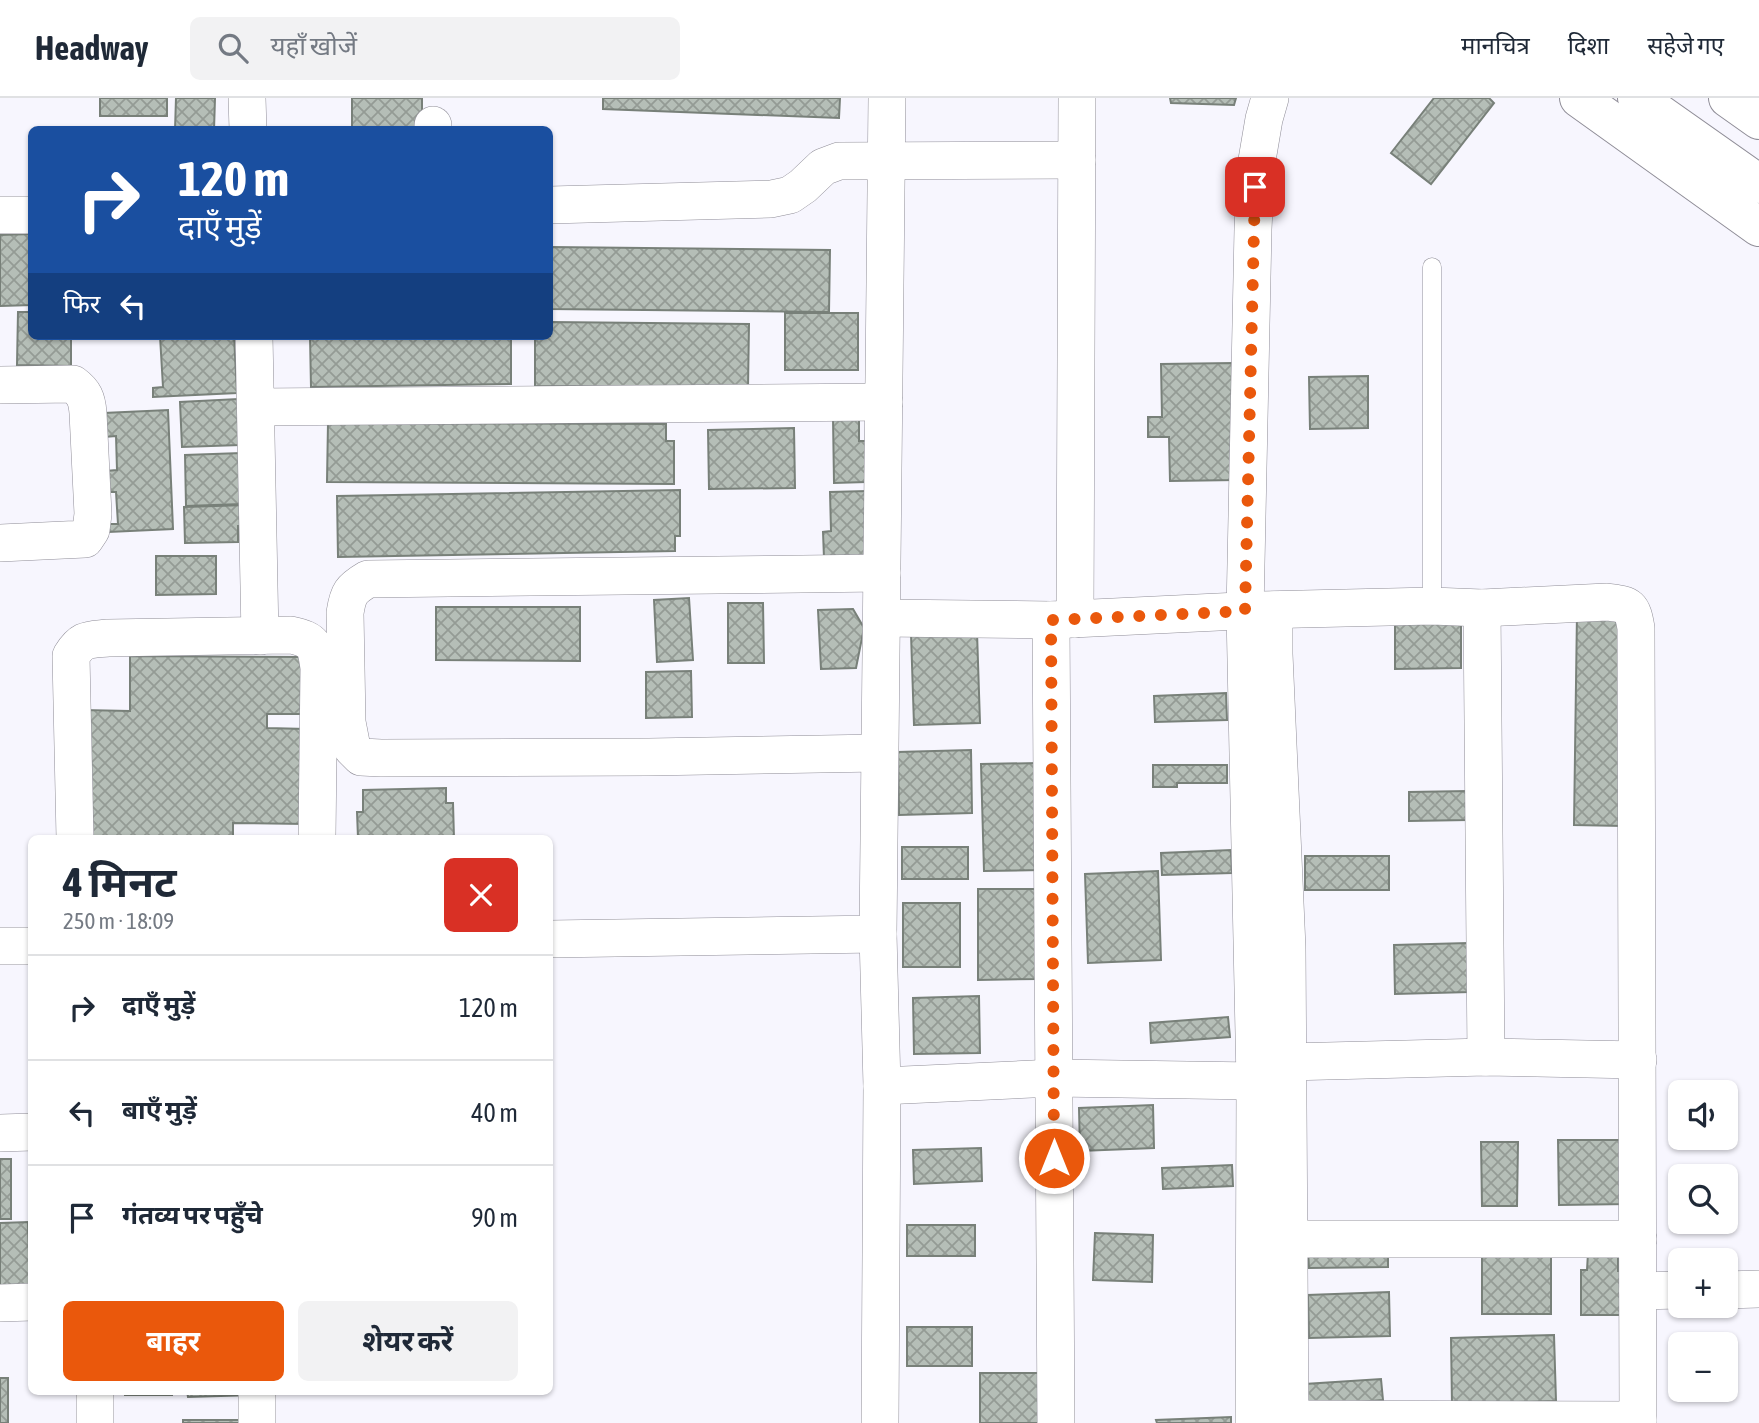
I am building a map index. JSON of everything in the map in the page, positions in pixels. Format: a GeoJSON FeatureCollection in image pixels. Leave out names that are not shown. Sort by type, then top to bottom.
{"type":"FeatureCollection","features":[{"type":"Feature","properties":{"kind":"main road"},"geometry":{"type":"LineString","coordinates":[[1579,98],[1759,227]]}},
{"type":"Feature","properties":{"kind":"main road"},"geometry":{"type":"LineString","coordinates":[[1637,98],[1759,184]]}},
{"type":"Feature","properties":{"kind":"main road"},"geometry":{"type":"LineString","coordinates":[[1728,98],[1759,120]]}},
{"type":"Feature","properties":{"kind":"street"},"geometry":{"type":"LineString","coordinates":[[247,98],[248,126]]}},
{"type":"Feature","properties":{"kind":"street"},"geometry":{"type":"LineString","coordinates":[[880,1423],[882,1086],[878,934],[887,98]]}},
{"type":"Feature","properties":{"kind":"street"},"geometry":{"type":"LineString","coordinates":[[1056,1423],[1054,1078],[1077,98]]}},
{"type":"Feature","properties":{"kind":"street"},"geometry":{"type":"LineString","coordinates":[[882,618],[1063,620],[1259,611],[1482,608],[1607,602],[1627,605],[1633,611],[1636,642],[1638,1422],[1272,1421],[1271,1239],[1277,1074],[1259,611],[1254,216],[1256,166],[1270,98]]}},
{"type":"Feature","properties":{"kind":"street"},"geometry":{"type":"LineString","coordinates":[[553,205],[771,199],[790,195],[823,167],[839,161],[1077,160]]}},
{"type":"Feature","properties":{"kind":"street"},"geometry":{"type":"LineString","coordinates":[[0,215],[28,215]]}},
{"type":"Feature","properties":{"kind":"street"},"geometry":{"type":"LineString","coordinates":[[254,340],[260,636]]}},
{"type":"Feature","properties":{"kind":"street"},"geometry":{"type":"LineString","coordinates":[[0,385],[73,384],[82,390],[87,400],[93,514],[91,530],[85,539],[0,543]]}},
{"type":"Feature","properties":{"kind":"street"},"geometry":{"type":"LineString","coordinates":[[256,407],[884,402]]}},
{"type":"Feature","properties":{"kind":"street"},"geometry":{"type":"LineString","coordinates":[[879,753],[649,757],[361,757],[352,748],[346,722],[345,613],[354,587],[368,579],[882,573]]}},
{"type":"Feature","properties":{"kind":"street"},"geometry":{"type":"LineString","coordinates":[[1482,608],[1486,1057]]}},
{"type":"Feature","properties":{"kind":"street"},"geometry":{"type":"LineString","coordinates":[[75,835],[71,656],[78,644],[108,638],[291,635],[306,638],[316,648],[319,668],[317,835]]}},
{"type":"Feature","properties":{"kind":"street"},"geometry":{"type":"LineString","coordinates":[[553,939],[878,934]]}},
{"type":"Feature","properties":{"kind":"street"},"geometry":{"type":"LineString","coordinates":[[0,946],[28,946]]}},
{"type":"Feature","properties":{"kind":"street"},"geometry":{"type":"LineString","coordinates":[[882,1086],[1054,1078],[1277,1074],[1486,1057],[1638,1060]]}},
{"type":"Feature","properties":{"kind":"street"},"geometry":{"type":"LineString","coordinates":[[0,1133],[28,1132]]}},
{"type":"Feature","properties":{"kind":"street"},"geometry":{"type":"LineString","coordinates":[[1271,1239],[1638,1239]]}},
{"type":"Feature","properties":{"kind":"street"},"geometry":{"type":"LineString","coordinates":[[1738,1290],[1759,1289]]}},
{"type":"Feature","properties":{"kind":"street"},"geometry":{"type":"LineString","coordinates":[[1638,1291],[1668,1290]]}},
{"type":"Feature","properties":{"kind":"street"},"geometry":{"type":"LineString","coordinates":[[0,1303],[28,1302]]}},
{"type":"Feature","properties":{"kind":"street"},"geometry":{"type":"LineString","coordinates":[[95,1395],[95,1423]]}},
{"type":"Feature","properties":{"kind":"street"},"geometry":{"type":"LineString","coordinates":[[257,1395],[257,1423]]}},
{"type":"Feature","properties":{"kind":"lane"},"geometry":{"type":"LineString","coordinates":[[1432,267],[1432,607]]}},
{"type":"Feature","properties":{"kind":"building"},"geometry":{"type":"Polygon","coordinates":[[[100,98],[167,98],[167,116],[100,116],[100,98]]]}},
{"type":"Feature","properties":{"kind":"building"},"geometry":{"type":"Polygon","coordinates":[[[176,98],[215,98],[214,126],[175,126],[176,98]]]}},
{"type":"Feature","properties":{"kind":"building"},"geometry":{"type":"Polygon","coordinates":[[[352,98],[422,98],[422,126],[352,126],[352,98]]]}},
{"type":"Feature","properties":{"kind":"building"},"geometry":{"type":"Polygon","coordinates":[[[603,98],[840,98],[839,118],[603,109],[603,98]]]}},
{"type":"Feature","properties":{"kind":"building"},"geometry":{"type":"Polygon","coordinates":[[[1170,98],[1236,98],[1234,105],[1171,103],[1170,98]]]}},
{"type":"Feature","properties":{"kind":"building"},"geometry":{"type":"Polygon","coordinates":[[[1434,98],[1489,98],[1494,103],[1431,184],[1391,153],[1434,98]]]}},
{"type":"Feature","properties":{"kind":"building"},"geometry":{"type":"Polygon","coordinates":[[[28,234],[28,305],[0,306],[0,235],[28,234]]]}},
{"type":"Feature","properties":{"kind":"building"},"geometry":{"type":"Polygon","coordinates":[[[553,247],[830,250],[829,312],[553,309],[553,247]]]}},
{"type":"Feature","properties":{"kind":"building"},"geometry":{"type":"Polygon","coordinates":[[[18,312],[28,312],[28,340],[71,340],[71,366],[17,365],[18,312]]]}},
{"type":"Feature","properties":{"kind":"building"},"geometry":{"type":"Polygon","coordinates":[[[785,313],[858,313],[858,370],[785,370],[785,313]]]}},
{"type":"Feature","properties":{"kind":"building"},"geometry":{"type":"Polygon","coordinates":[[[553,322],[749,324],[748,388],[535,386],[535,340],[553,340],[553,322]]]}},
{"type":"Feature","properties":{"kind":"building"},"geometry":{"type":"Polygon","coordinates":[[[160,340],[234,340],[237,393],[153,397],[153,388],[163,387],[160,340]]]}},
{"type":"Feature","properties":{"kind":"building"},"geometry":{"type":"Polygon","coordinates":[[[310,340],[511,340],[511,384],[311,387],[310,340]]]}},
{"type":"Feature","properties":{"kind":"building"},"geometry":{"type":"Polygon","coordinates":[[[1233,363],[1236,480],[1170,481],[1169,437],[1148,437],[1148,417],[1162,417],[1161,364],[1233,363]]]}},
{"type":"Feature","properties":{"kind":"building"},"geometry":{"type":"Polygon","coordinates":[[[1368,376],[1368,428],[1310,429],[1309,377],[1368,376]]]}},
{"type":"Feature","properties":{"kind":"building"},"geometry":{"type":"Polygon","coordinates":[[[238,399],[240,445],[182,447],[180,402],[238,399]]]}},
{"type":"Feature","properties":{"kind":"building"},"geometry":{"type":"Polygon","coordinates":[[[168,410],[173,529],[109,532],[109,524],[118,524],[116,492],[108,492],[106,471],[117,470],[116,436],[105,437],[104,413],[168,410]]]}},
{"type":"Feature","properties":{"kind":"building"},"geometry":{"type":"Polygon","coordinates":[[[833,418],[859,418],[859,441],[866,441],[866,482],[834,483],[833,418]]]}},
{"type":"Feature","properties":{"kind":"building"},"geometry":{"type":"Polygon","coordinates":[[[328,423],[666,424],[666,441],[674,441],[674,484],[327,482],[328,423]]]}},
{"type":"Feature","properties":{"kind":"building"},"geometry":{"type":"Polygon","coordinates":[[[794,428],[795,488],[709,489],[708,430],[794,428]]]}},
{"type":"Feature","properties":{"kind":"building"},"geometry":{"type":"Polygon","coordinates":[[[241,453],[242,504],[186,506],[185,455],[241,453]]]}},
{"type":"Feature","properties":{"kind":"building"},"geometry":{"type":"Polygon","coordinates":[[[680,490],[680,536],[675,536],[675,551],[338,557],[337,496],[680,490]]]}},
{"type":"Feature","properties":{"kind":"building"},"geometry":{"type":"Polygon","coordinates":[[[867,491],[869,556],[824,558],[823,532],[831,531],[830,492],[867,491]]]}},
{"type":"Feature","properties":{"kind":"building"},"geometry":{"type":"Polygon","coordinates":[[[247,505],[248,526],[238,526],[238,542],[185,543],[184,507],[247,505]]]}},
{"type":"Feature","properties":{"kind":"building"},"geometry":{"type":"Polygon","coordinates":[[[156,556],[216,556],[216,594],[156,595],[156,556]]]}},
{"type":"Feature","properties":{"kind":"building"},"geometry":{"type":"Polygon","coordinates":[[[689,598],[693,660],[657,662],[654,600],[689,598]]]}},
{"type":"Feature","properties":{"kind":"building"},"geometry":{"type":"Polygon","coordinates":[[[728,603],[763,603],[764,663],[728,663],[728,603]]]}},
{"type":"Feature","properties":{"kind":"building"},"geometry":{"type":"Polygon","coordinates":[[[436,607],[580,607],[580,661],[436,660],[436,607]]]}},
{"type":"Feature","properties":{"kind":"building"},"geometry":{"type":"Polygon","coordinates":[[[853,609],[864,628],[856,668],[821,669],[818,610],[853,609]]]}},
{"type":"Feature","properties":{"kind":"building"},"geometry":{"type":"Polygon","coordinates":[[[1577,613],[1627,614],[1623,826],[1574,825],[1577,613]]]}},
{"type":"Feature","properties":{"kind":"building"},"geometry":{"type":"Polygon","coordinates":[[[1395,624],[1461,624],[1461,668],[1395,669],[1395,624]]]}},
{"type":"Feature","properties":{"kind":"building"},"geometry":{"type":"Polygon","coordinates":[[[977,632],[980,723],[914,725],[911,634],[977,632]]]}},
{"type":"Feature","properties":{"kind":"building"},"geometry":{"type":"Polygon","coordinates":[[[130,656],[306,657],[306,714],[267,714],[267,728],[306,729],[305,824],[233,823],[233,835],[83,835],[83,710],[130,711],[130,656]]]}},
{"type":"Feature","properties":{"kind":"building"},"geometry":{"type":"Polygon","coordinates":[[[691,671],[692,717],[646,718],[646,672],[691,671]]]}},
{"type":"Feature","properties":{"kind":"building"},"geometry":{"type":"Polygon","coordinates":[[[1226,693],[1227,720],[1155,722],[1154,696],[1226,693]]]}},
{"type":"Feature","properties":{"kind":"building"},"geometry":{"type":"Polygon","coordinates":[[[971,750],[972,813],[899,815],[898,752],[971,750]]]}},
{"type":"Feature","properties":{"kind":"building"},"geometry":{"type":"Polygon","coordinates":[[[1038,763],[1041,870],[984,871],[981,764],[1038,763]]]}},
{"type":"Feature","properties":{"kind":"building"},"geometry":{"type":"Polygon","coordinates":[[[1153,765],[1227,765],[1227,783],[1177,783],[1177,787],[1153,787],[1153,765]]]}},
{"type":"Feature","properties":{"kind":"building"},"geometry":{"type":"Polygon","coordinates":[[[446,788],[446,803],[453,803],[454,835],[358,835],[357,812],[363,812],[363,790],[446,788]]]}},
{"type":"Feature","properties":{"kind":"building"},"geometry":{"type":"Polygon","coordinates":[[[1468,791],[1468,820],[1409,821],[1409,792],[1468,791]]]}},
{"type":"Feature","properties":{"kind":"building"},"geometry":{"type":"Polygon","coordinates":[[[902,847],[968,847],[968,879],[902,879],[902,847]]]}},
{"type":"Feature","properties":{"kind":"building"},"geometry":{"type":"Polygon","coordinates":[[[1231,850],[1232,873],[1162,875],[1161,853],[1231,850]]]}},
{"type":"Feature","properties":{"kind":"building"},"geometry":{"type":"Polygon","coordinates":[[[1305,856],[1389,856],[1389,890],[1305,890],[1305,856]]]}},
{"type":"Feature","properties":{"kind":"building"},"geometry":{"type":"Polygon","coordinates":[[[1158,871],[1161,960],[1088,963],[1085,874],[1158,871]]]}},
{"type":"Feature","properties":{"kind":"building"},"geometry":{"type":"Polygon","coordinates":[[[978,889],[1038,889],[1038,979],[978,980],[978,889]]]}},
{"type":"Feature","properties":{"kind":"building"},"geometry":{"type":"Polygon","coordinates":[[[903,903],[960,903],[960,967],[903,967],[903,903]]]}},
{"type":"Feature","properties":{"kind":"building"},"geometry":{"type":"Polygon","coordinates":[[[1468,943],[1470,992],[1395,994],[1394,945],[1468,943]]]}},
{"type":"Feature","properties":{"kind":"building"},"geometry":{"type":"Polygon","coordinates":[[[979,996],[980,1053],[914,1054],[913,998],[979,996]]]}},
{"type":"Feature","properties":{"kind":"building"},"geometry":{"type":"Polygon","coordinates":[[[1228,1017],[1230,1037],[1151,1043],[1150,1023],[1228,1017]]]}},
{"type":"Feature","properties":{"kind":"building"},"geometry":{"type":"Polygon","coordinates":[[[1153,1105],[1154,1148],[1080,1151],[1079,1108],[1153,1105]]]}},
{"type":"Feature","properties":{"kind":"building"},"geometry":{"type":"Polygon","coordinates":[[[1558,1140],[1628,1140],[1629,1204],[1559,1205],[1558,1140]]]}},
{"type":"Feature","properties":{"kind":"building"},"geometry":{"type":"Polygon","coordinates":[[[1481,1142],[1518,1142],[1517,1206],[1482,1206],[1481,1142]]]}},
{"type":"Feature","properties":{"kind":"building"},"geometry":{"type":"Polygon","coordinates":[[[981,1148],[982,1181],[914,1184],[913,1150],[981,1148]]]}},
{"type":"Feature","properties":{"kind":"building"},"geometry":{"type":"Polygon","coordinates":[[[0,1159],[11,1159],[11,1219],[0,1219],[0,1159]]]}},
{"type":"Feature","properties":{"kind":"building"},"geometry":{"type":"Polygon","coordinates":[[[1232,1165],[1233,1186],[1163,1189],[1162,1168],[1232,1165]]]}},
{"type":"Feature","properties":{"kind":"building"},"geometry":{"type":"Polygon","coordinates":[[[28,1222],[28,1285],[0,1285],[0,1223],[28,1222]]]}},
{"type":"Feature","properties":{"kind":"building"},"geometry":{"type":"Polygon","coordinates":[[[907,1225],[975,1225],[975,1256],[907,1256],[907,1225]]]}},
{"type":"Feature","properties":{"kind":"building"},"geometry":{"type":"Polygon","coordinates":[[[1095,1233],[1153,1235],[1152,1282],[1093,1280],[1095,1233]]]}},
{"type":"Feature","properties":{"kind":"building"},"geometry":{"type":"Polygon","coordinates":[[[1388,1249],[1388,1267],[1309,1268],[1308,1251],[1388,1249]]]}},
{"type":"Feature","properties":{"kind":"building"},"geometry":{"type":"Polygon","coordinates":[[[1482,1253],[1551,1253],[1551,1314],[1482,1314],[1482,1253]]]}},
{"type":"Feature","properties":{"kind":"building"},"geometry":{"type":"Polygon","coordinates":[[[1588,1253],[1618,1253],[1618,1271],[1626,1315],[1581,1315],[1581,1270],[1587,1270],[1588,1253]]]}},
{"type":"Feature","properties":{"kind":"building"},"geometry":{"type":"Polygon","coordinates":[[[1389,1292],[1390,1336],[1309,1338],[1308,1295],[1389,1292]]]}},
{"type":"Feature","properties":{"kind":"building"},"geometry":{"type":"Polygon","coordinates":[[[907,1327],[972,1327],[972,1366],[907,1366],[907,1327]]]}},
{"type":"Feature","properties":{"kind":"building"},"geometry":{"type":"Polygon","coordinates":[[[1554,1335],[1556,1401],[1452,1404],[1451,1338],[1554,1335]]]}},
{"type":"Feature","properties":{"kind":"building"},"geometry":{"type":"Polygon","coordinates":[[[980,1373],[1038,1373],[1038,1423],[980,1423],[980,1373]]]}},
{"type":"Feature","properties":{"kind":"building"},"geometry":{"type":"Polygon","coordinates":[[[0,1378],[8,1378],[8,1423],[0,1423],[0,1378]]]}},
{"type":"Feature","properties":{"kind":"building"},"geometry":{"type":"Polygon","coordinates":[[[1381,1379],[1383,1400],[1307,1406],[1305,1384],[1381,1379]]]}},
{"type":"Feature","properties":{"kind":"building"},"geometry":{"type":"Polygon","coordinates":[[[188,1395],[253,1395],[188,1397],[188,1395]]]}},
{"type":"Feature","properties":{"kind":"building"},"geometry":{"type":"Polygon","coordinates":[[[1231,1417],[1231,1423],[1157,1423],[1156,1420],[1231,1417]]]}},
{"type":"Feature","properties":{"kind":"building"},"geometry":{"type":"Polygon","coordinates":[[[183,1420],[244,1420],[244,1423],[183,1423],[183,1420]]]}},
{"type":"Feature","properties":{"kind":"route"},"geometry":{"type":"LineString","coordinates":[[1054,1158],[1051,620],[1245,611],[1255,187]]}}]}
